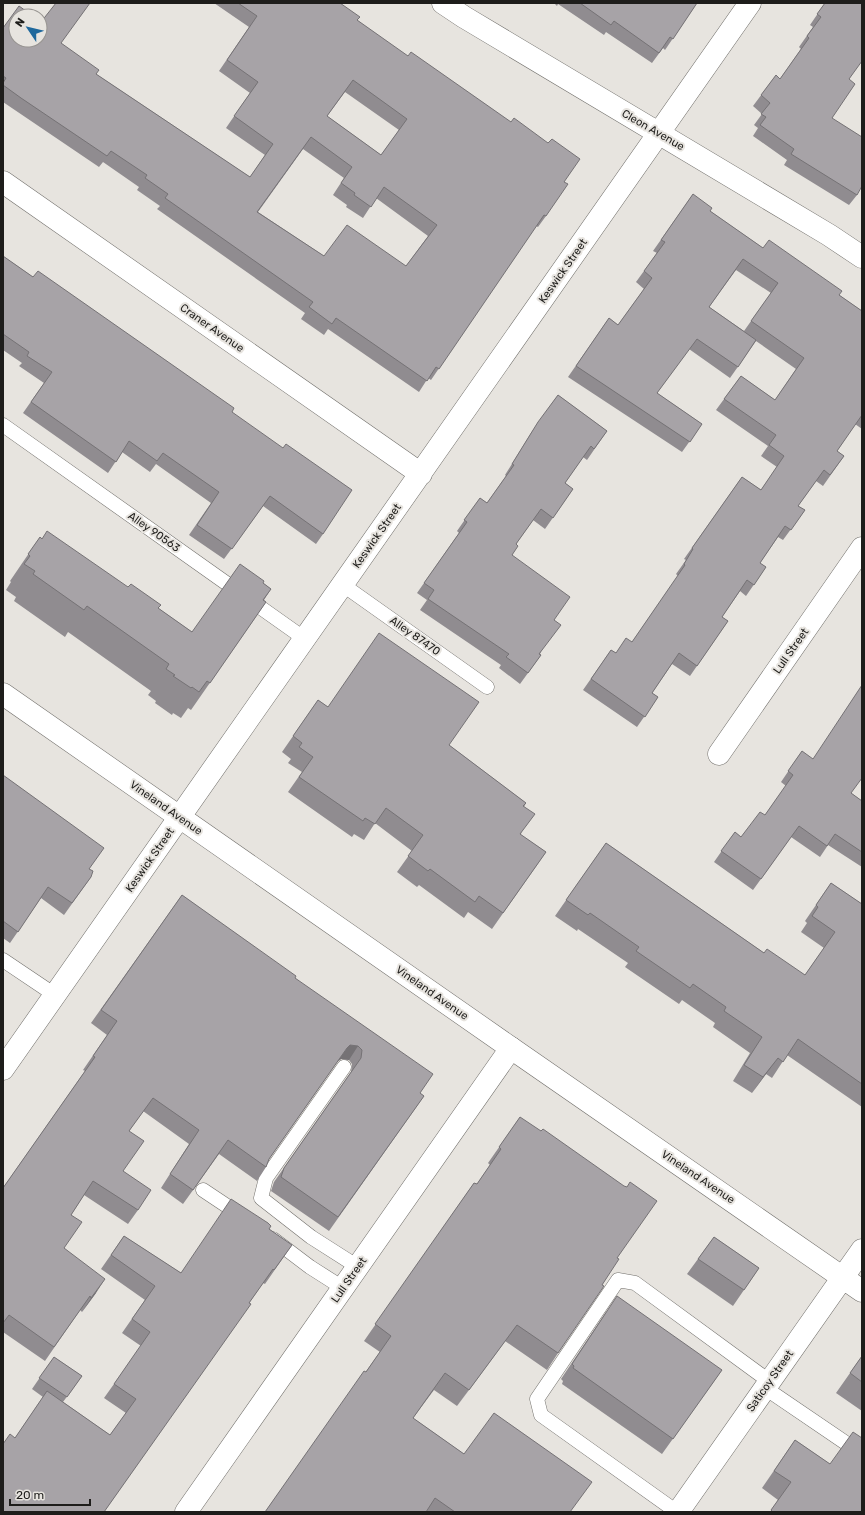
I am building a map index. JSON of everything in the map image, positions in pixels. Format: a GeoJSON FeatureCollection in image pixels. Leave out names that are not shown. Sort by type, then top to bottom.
{"type":"FeatureCollection","features":[{"type":"Feature","properties":{"kind":"street","name":"Cleon Avenue"},"geometry":{"type":"LineString","coordinates":[[443,3],[658,134],[829,235],[862,257]]}},
{"type":"Feature","properties":{"kind":"street","name":"Keswick Street"},"geometry":{"type":"LineString","coordinates":[[3,1069],[750,3]]}},
{"type":"Feature","properties":{"kind":"street","name":"Craner Avenue"},"geometry":{"type":"LineString","coordinates":[[3,182],[421,474]]}},
{"type":"Feature","properties":{"kind":"street","name":"Lull Street"},"geometry":{"type":"LineString","coordinates":[[719,754],[862,548]]}},
{"type":"Feature","properties":{"kind":"street","name":"Vineland Avenue"},"geometry":{"type":"LineString","coordinates":[[3,694],[862,1291]]}},
{"type":"Feature","properties":{"kind":"street","name":"Lull Street"},"geometry":{"type":"LineString","coordinates":[[186,1512],[511,1048]]}},
{"type":"Feature","properties":{"kind":"street","name":"Saticoy Street"},"geometry":{"type":"LineString","coordinates":[[677,1512],[862,1250]]}},
{"type":"Feature","properties":{"kind":"lane","name":"Alley 90563"},"geometry":{"type":"LineString","coordinates":[[3,425],[304,639]]}},
{"type":"Feature","properties":{"kind":"lane","name":"Alley 87470"},"geometry":{"type":"LineString","coordinates":[[342,585],[487,687]]}},
{"type":"Feature","properties":{"kind":"lane"},"geometry":{"type":"LineString","coordinates":[[3,960],[55,995]]}},
{"type":"Feature","properties":{"kind":"lane"},"geometry":{"type":"LineString","coordinates":[[344,1067],[266,1178],[261,1198],[311,1237],[358,1267]]}},
{"type":"Feature","properties":{"kind":"lane"},"geometry":{"type":"LineString","coordinates":[[203,1190],[260,1228],[310,1267],[343,1288]]}},
{"type":"Feature","properties":{"kind":"lane"},"geometry":{"type":"LineString","coordinates":[[677,1512],[541,1415],[538,1399],[618,1280],[635,1283],[767,1384],[862,1454]]}},
{"type":"Feature","properties":{"kind":"building"},"geometry":{"type":"Polygon","coordinates":[[[56,3],[90,3],[61,43],[99,70],[96,74],[250,177],[273,144],[234,116],[258,82],[227,60],[257,16],[238,3],[340,3],[360,17],[357,20],[408,56],[411,52],[511,122],[514,118],[548,143],[552,139],[580,159],[564,182],[568,184],[546,216],[544,215],[439,369],[436,367],[427,381],[336,318],[332,324],[309,307],[313,302],[165,198],[168,194],[145,178],[147,175],[111,151],[107,156],[3,85],[6,78],[3,76],[3,28],[8,21],[8,48],[48,48],[48,13],[56,3]],[[353,80],[327,116],[381,155],[407,119],[353,80]],[[311,137],[257,212],[324,256],[347,225],[406,266],[437,225],[384,187],[371,207],[354,195],[355,193],[341,183],[352,167],[311,137]]]}},
{"type":"Feature","properties":{"kind":"building"},"geometry":{"type":"Polygon","coordinates":[[[580,3],[697,3],[673,39],[670,37],[659,53],[614,21],[611,25],[580,3]]]}},
{"type":"Feature","properties":{"kind":"building"},"geometry":{"type":"Polygon","coordinates":[[[825,3],[862,3],[862,61],[849,79],[855,84],[832,118],[862,137],[862,186],[857,195],[791,154],[794,149],[760,125],[766,117],[761,114],[770,103],[761,95],[776,75],[780,79],[809,38],[807,36],[821,17],[817,14],[825,3]]]}},
{"type":"Feature","properties":{"kind":"building"},"geometry":{"type":"Polygon","coordinates":[[[693,194],[712,208],[710,211],[763,248],[769,240],[842,291],[839,295],[862,311],[862,415],[837,451],[844,456],[830,475],[824,470],[798,506],[805,510],[791,530],[785,526],[760,563],[766,567],[754,585],[747,580],[722,617],[728,621],[697,666],[679,653],[652,693],[658,697],[645,717],[591,679],[611,650],[616,653],[626,638],[632,642],[685,565],[684,564],[693,549],[692,548],[742,477],[761,490],[784,456],[769,445],[776,435],[724,399],[741,376],[775,400],[804,358],[751,321],[778,283],[743,259],[709,307],[756,340],[738,367],[697,339],[657,393],[702,424],[690,442],[576,366],[609,318],[618,325],[652,278],[644,271],[665,242],[661,240],[693,194]]]}},
{"type":"Feature","properties":{"kind":"building"},"geometry":{"type":"Polygon","coordinates":[[[3,256],[33,277],[38,271],[234,408],[232,412],[283,448],[286,444],[352,490],[323,534],[270,496],[232,549],[197,525],[219,492],[163,453],[157,461],[129,441],[116,462],[31,402],[52,372],[27,356],[29,352],[3,334],[3,256]]]}},
{"type":"Feature","properties":{"kind":"building"},"geometry":{"type":"Polygon","coordinates":[[[558,395],[607,431],[594,449],[591,446],[565,483],[573,489],[553,518],[541,509],[516,544],[518,546],[512,555],[570,597],[554,620],[561,625],[539,654],[541,655],[528,673],[506,657],[509,654],[428,599],[434,590],[424,583],[467,522],[464,520],[480,498],[487,503],[514,465],[512,464],[538,422],[558,395]]]}},
{"type":"Feature","properties":{"kind":"building"},"geometry":{"type":"Polygon","coordinates":[[[47,531],[128,587],[131,584],[161,605],[158,608],[192,632],[240,564],[264,581],[263,583],[271,589],[263,600],[266,602],[210,683],[207,681],[199,692],[173,676],[175,675],[166,669],[169,664],[87,606],[84,610],[33,574],[35,571],[24,564],[30,556],[28,554],[40,537],[42,539],[47,531]]]}},
{"type":"Feature","properties":{"kind":"building"},"geometry":{"type":"Polygon","coordinates":[[[379,633],[479,702],[449,745],[526,803],[523,806],[535,814],[520,834],[546,852],[503,913],[479,896],[475,902],[430,869],[428,871],[408,856],[423,835],[386,808],[375,824],[365,818],[363,821],[299,777],[313,757],[299,747],[302,743],[293,736],[318,700],[328,707],[379,633]]]}},
{"type":"Feature","properties":{"kind":"building"},"geometry":{"type":"Polygon","coordinates":[[[862,685],[862,778],[851,793],[862,801],[862,852],[835,834],[827,846],[799,826],[761,879],[721,851],[735,832],[741,837],[760,812],[765,815],[793,775],[788,771],[802,751],[813,759],[862,685]]]}},
{"type":"Feature","properties":{"kind":"building"},"geometry":{"type":"Polygon","coordinates":[[[3,775],[104,848],[89,869],[93,871],[91,877],[72,903],[48,887],[18,932],[3,921],[3,775]]]}},
{"type":"Feature","properties":{"kind":"building"},"geometry":{"type":"Polygon","coordinates":[[[606,843],[764,953],[767,949],[805,975],[835,932],[812,916],[818,907],[816,905],[831,883],[862,904],[862,1084],[798,1039],[783,1062],[778,1058],[763,1077],[744,1065],[762,1037],[724,1011],[726,1007],[693,984],[690,988],[636,951],[639,947],[590,913],[588,915],[566,900],[606,843]]]}},
{"type":"Feature","properties":{"kind":"building"},"geometry":{"type":"Polygon","coordinates":[[[182,895],[296,976],[295,978],[433,1074],[420,1093],[424,1096],[338,1217],[281,1177],[284,1168],[361,1058],[362,1050],[358,1046],[350,1045],[347,1048],[269,1159],[266,1167],[228,1140],[193,1190],[170,1174],[199,1130],[153,1098],[129,1131],[144,1141],[123,1171],[151,1190],[138,1210],[93,1181],[71,1215],[82,1222],[64,1248],[105,1279],[91,1298],[90,1296],[54,1347],[9,1315],[3,1323],[3,1188],[95,1057],[93,1056],[117,1021],[101,1010],[182,895]]]}},
{"type":"Feature","properties":{"kind":"building"},"geometry":{"type":"Polygon","coordinates":[[[520,1117],[541,1131],[543,1129],[624,1186],[627,1187],[630,1182],[657,1201],[617,1258],[619,1259],[602,1285],[604,1286],[558,1353],[517,1325],[469,1390],[445,1373],[413,1418],[464,1454],[494,1413],[592,1482],[570,1512],[455,1512],[435,1498],[426,1512],[265,1512],[364,1371],[366,1372],[391,1336],[375,1324],[474,1183],[477,1184],[501,1149],[499,1147],[520,1117]]]}},
{"type":"Feature","properties":{"kind":"building"},"geometry":{"type":"Polygon","coordinates":[[[231,1199],[268,1223],[271,1226],[269,1229],[292,1245],[249,1303],[251,1304],[104,1512],[3,1512],[3,1444],[10,1434],[15,1438],[47,1391],[110,1435],[136,1399],[114,1384],[150,1332],[132,1319],[155,1286],[111,1255],[124,1236],[181,1273],[231,1199]]]}},
{"type":"Feature","properties":{"kind":"building"},"geometry":{"type":"Polygon","coordinates":[[[714,1237],[759,1268],[744,1290],[698,1259],[714,1237]]]}},
{"type":"Feature","properties":{"kind":"building"},"geometry":{"type":"Polygon","coordinates":[[[617,1296],[722,1370],[673,1439],[573,1368],[574,1366],[572,1364],[617,1296]]]}},
{"type":"Feature","properties":{"kind":"building"},"geometry":{"type":"Polygon","coordinates":[[[862,1356],[862,1382],[850,1373],[862,1356]]]}},
{"type":"Feature","properties":{"kind":"building"},"geometry":{"type":"Polygon","coordinates":[[[54,1357],[82,1376],[67,1397],[39,1378],[54,1357]]]}},
{"type":"Feature","properties":{"kind":"building"},"geometry":{"type":"Polygon","coordinates":[[[853,1432],[862,1438],[862,1512],[773,1512],[771,1510],[791,1482],[774,1471],[795,1440],[830,1464],[853,1432]]]}}]}
